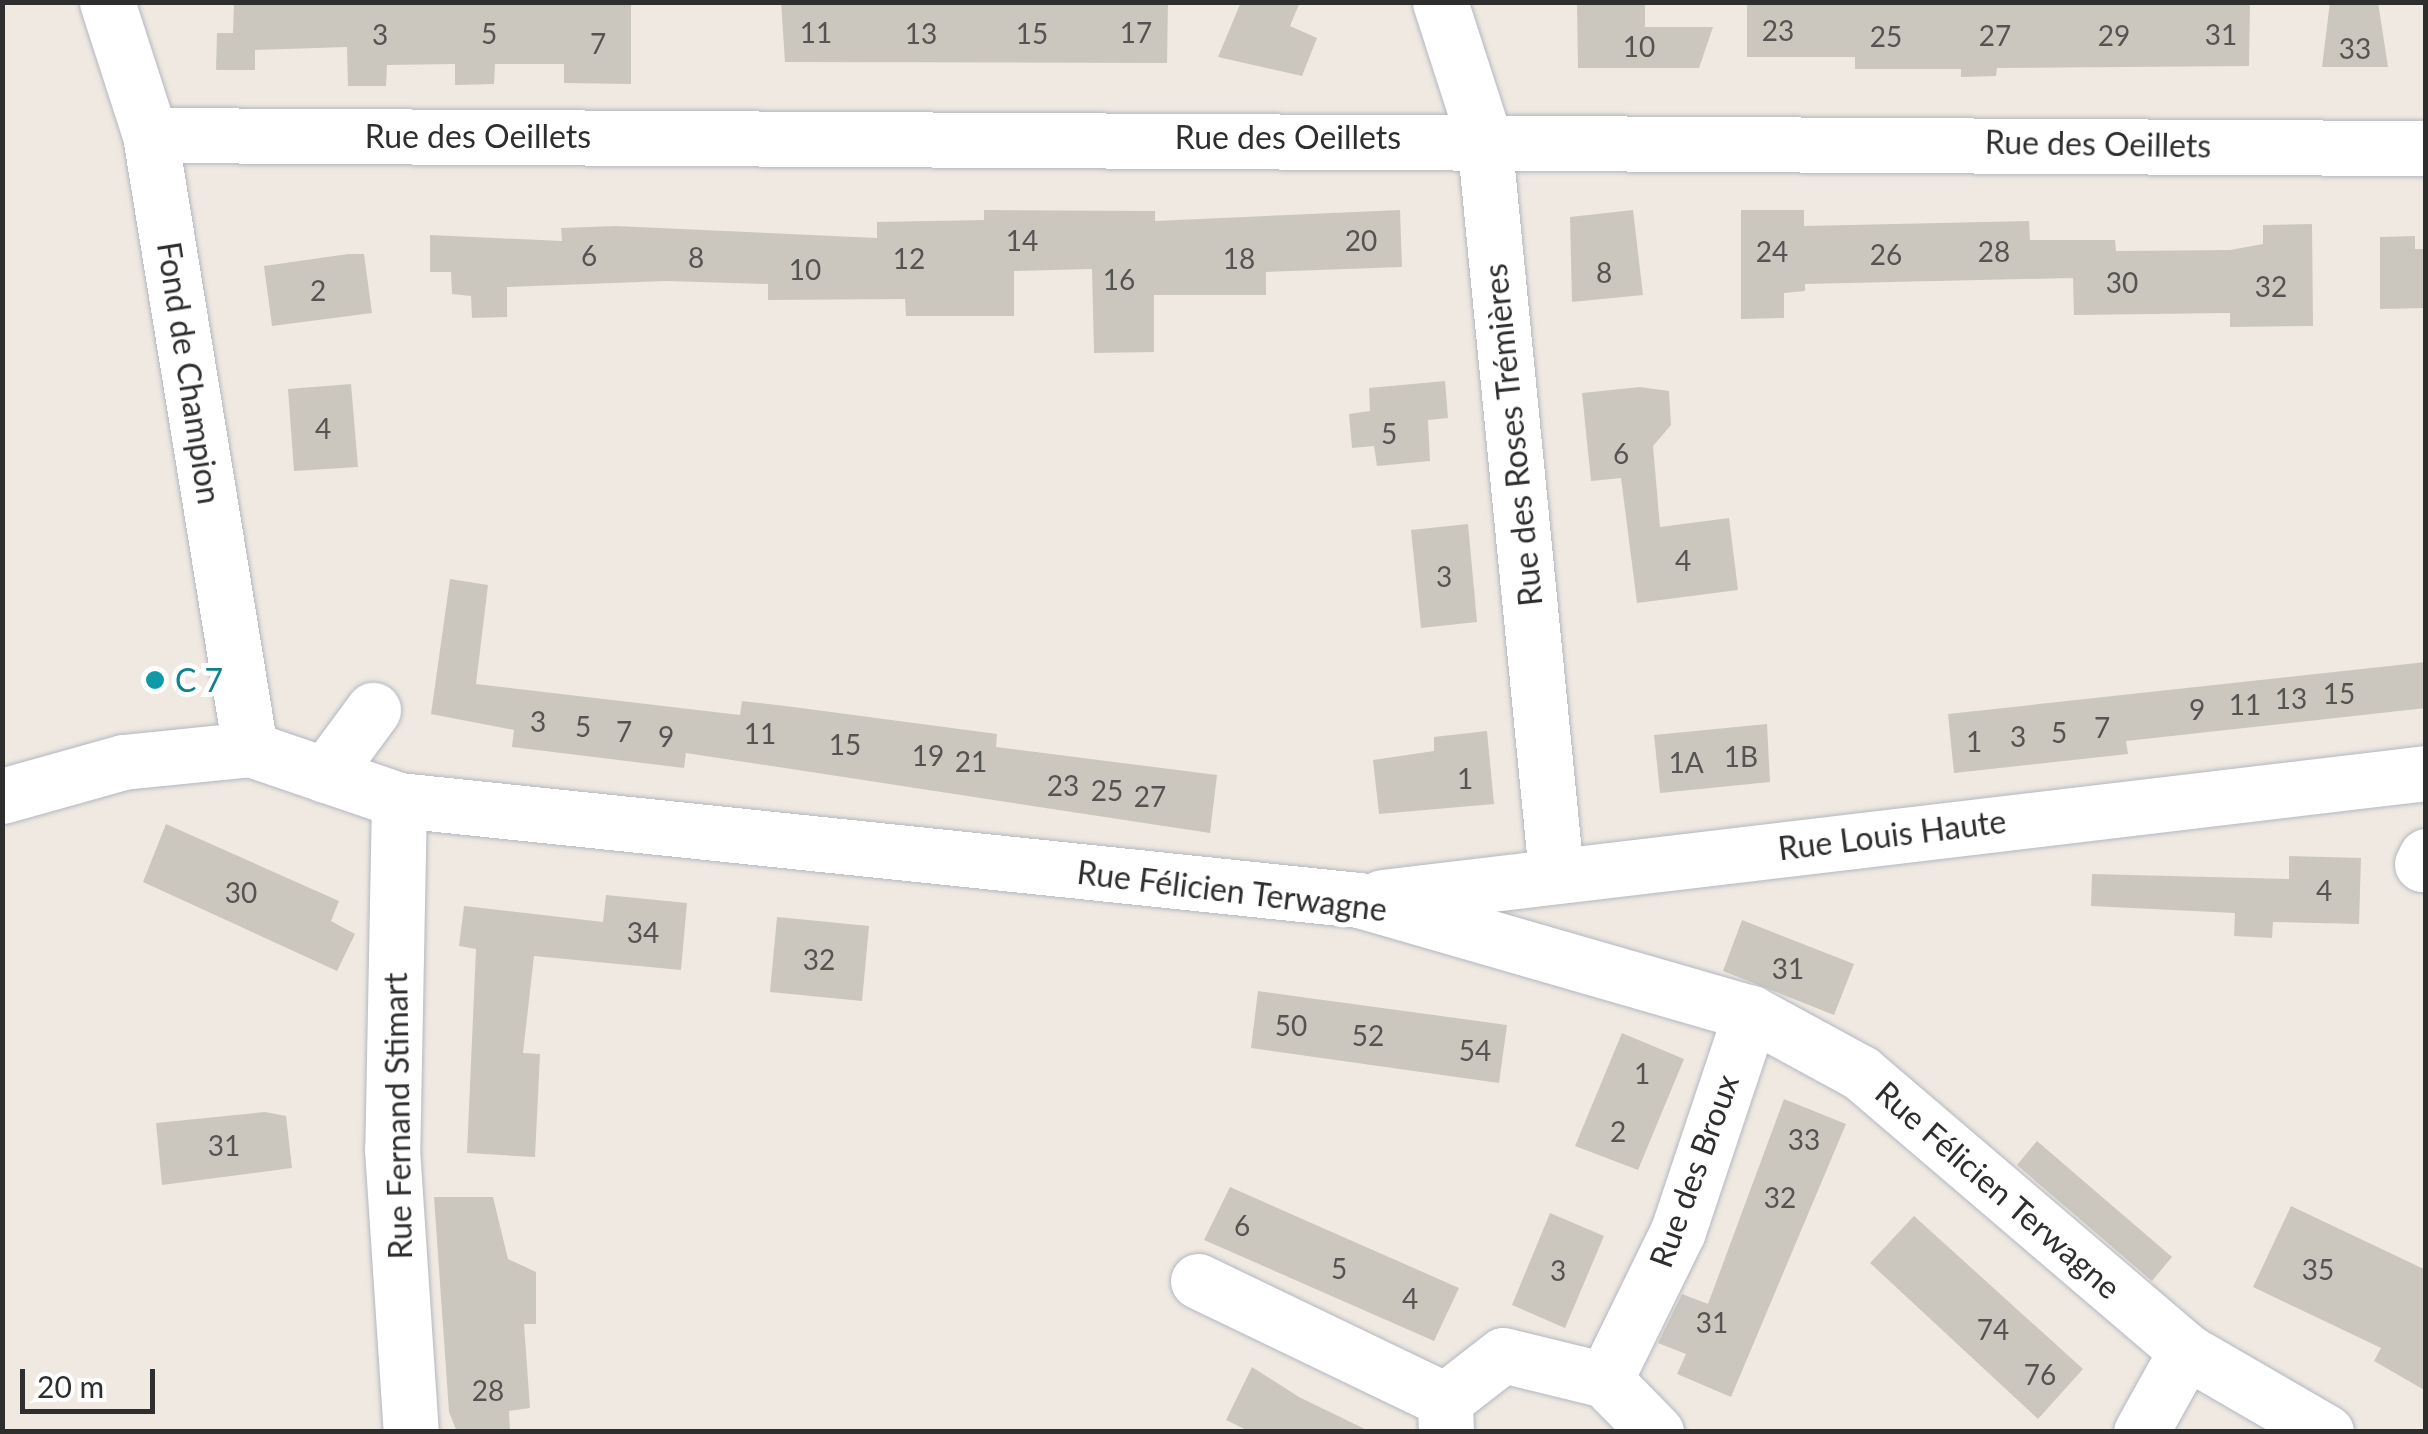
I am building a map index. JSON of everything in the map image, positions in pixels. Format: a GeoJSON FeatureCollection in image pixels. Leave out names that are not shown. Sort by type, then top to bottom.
{"type":"FeatureCollection","features":[{"type":"Feature","properties":{"kind":"street","name":"Fond de Champion"},"geometry":{"type":"LineString","coordinates":[[108,2],[150,135],[250,749]]}},
{"type":"Feature","properties":{"kind":"street","name":"Rue des Roses Trémières"},"geometry":{"type":"LineString","coordinates":[[1440,2],[1484,138],[1556,874]]}},
{"type":"Feature","properties":{"kind":"street","name":"Rue des Oeillets"},"geometry":{"type":"LineString","coordinates":[[150,135],[1484,138],[2426,148]]}},
{"type":"Feature","properties":{"kind":"street"},"geometry":{"type":"LineString","coordinates":[[325,775],[374,710]]}},
{"type":"Feature","properties":{"kind":"street","name":"Rue Félicien Terwagne"},"geometry":{"type":"LineString","coordinates":[[2,796],[124,762],[250,749],[399,800],[1359,900],[1750,1013],[1862,1072],[2186,1352],[2326,1432]]}},
{"type":"Feature","properties":{"kind":"street","name":"Rue Louis Haute"},"geometry":{"type":"LineString","coordinates":[[1359,900],[2426,773]]}},
{"type":"Feature","properties":{"kind":"street","name":"Rue Fernand Stimart"},"geometry":{"type":"LineString","coordinates":[[399,800],[392,1149],[411,1432]]}},
{"type":"Feature","properties":{"kind":"street","name":"Rue des Broux"},"geometry":{"type":"LineString","coordinates":[[1605,1380],[1678,1231],[1750,1013]]}},
{"type":"Feature","properties":{"kind":"street"},"geometry":{"type":"LineString","coordinates":[[1198,1282],[1446,1416],[1504,1356],[1605,1380],[1656,1432]]}},
{"type":"Feature","properties":{"kind":"street"},"geometry":{"type":"LineString","coordinates":[[2141,1432],[2186,1352]]}},
{"type":"Feature","properties":{"kind":"building"},"geometry":{"type":"Polygon","coordinates":[[[234,2],[631,2],[631,84],[564,83],[564,64],[495,64],[494,84],[455,85],[455,64],[387,65],[386,86],[348,86],[347,47],[255,50],[255,70],[216,70],[217,33],[233,33],[234,2]]]}},
{"type":"Feature","properties":{"kind":"building"},"geometry":{"type":"Polygon","coordinates":[[[781,2],[1168,2],[1167,63],[785,62],[781,2]]]}},
{"type":"Feature","properties":{"kind":"building"},"geometry":{"type":"Polygon","coordinates":[[[1241,2],[1300,2],[1290,26],[1317,38],[1302,76],[1218,57],[1241,2]]]}},
{"type":"Feature","properties":{"kind":"building"},"geometry":{"type":"Polygon","coordinates":[[[1577,2],[1645,2],[1645,27],[1713,27],[1699,68],[1578,68],[1577,2]]]}},
{"type":"Feature","properties":{"kind":"building"},"geometry":{"type":"Polygon","coordinates":[[[1747,2],[2250,2],[2249,66],[1997,68],[1996,76],[1961,77],[1961,69],[1855,69],[1855,57],[1747,57],[1747,2]]]}},
{"type":"Feature","properties":{"kind":"building"},"geometry":{"type":"Polygon","coordinates":[[[2330,2],[2378,2],[2388,67],[2322,67],[2330,2]]]}},
{"type":"Feature","properties":{"kind":"building"},"geometry":{"type":"Polygon","coordinates":[[[984,210],[1155,211],[1155,221],[1400,210],[1402,267],[1266,272],[1266,295],[1154,295],[1154,352],[1094,353],[1092,269],[1014,271],[1014,316],[906,316],[905,299],[768,300],[768,284],[666,281],[507,287],[507,317],[472,318],[471,296],[452,294],[451,272],[430,272],[430,235],[562,241],[561,228],[615,226],[877,238],[877,222],[984,220],[984,210]]]}},
{"type":"Feature","properties":{"kind":"building"},"geometry":{"type":"Polygon","coordinates":[[[1633,210],[1643,295],[1572,302],[1570,217],[1633,210]]]}},
{"type":"Feature","properties":{"kind":"building"},"geometry":{"type":"Polygon","coordinates":[[[1741,210],[1804,210],[1804,226],[2029,221],[2030,240],[2115,240],[2116,251],[2230,250],[2263,244],[2263,225],[2312,224],[2313,326],[2230,327],[2230,313],[2074,315],[2073,278],[1805,284],[1805,291],[1784,293],[1784,318],[1741,319],[1741,210]]]}},
{"type":"Feature","properties":{"kind":"building"},"geometry":{"type":"Polygon","coordinates":[[[2415,236],[2415,249],[2426,249],[2426,308],[2380,309],[2380,237],[2415,236]]]}},
{"type":"Feature","properties":{"kind":"building"},"geometry":{"type":"Polygon","coordinates":[[[364,254],[372,313],[272,326],[264,266],[364,254]]]}},
{"type":"Feature","properties":{"kind":"building"},"geometry":{"type":"Polygon","coordinates":[[[1445,381],[1448,418],[1428,420],[1430,461],[1377,466],[1374,446],[1352,448],[1349,414],[1370,411],[1369,388],[1445,381]]]}},
{"type":"Feature","properties":{"kind":"building"},"geometry":{"type":"Polygon","coordinates":[[[351,384],[358,467],[294,471],[288,389],[351,384]]]}},
{"type":"Feature","properties":{"kind":"building"},"geometry":{"type":"Polygon","coordinates":[[[1640,387],[1669,391],[1671,425],[1653,446],[1660,527],[1729,518],[1738,590],[1637,603],[1621,478],[1591,481],[1582,393],[1640,387]]]}},
{"type":"Feature","properties":{"kind":"building"},"geometry":{"type":"Polygon","coordinates":[[[1468,524],[1477,622],[1421,628],[1411,530],[1468,524]]]}},
{"type":"Feature","properties":{"kind":"building"},"geometry":{"type":"Polygon","coordinates":[[[450,579],[488,585],[476,684],[740,715],[742,701],[801,708],[997,734],[996,747],[1217,775],[1210,833],[686,753],[684,768],[512,747],[514,730],[431,714],[450,579]]]}},
{"type":"Feature","properties":{"kind":"building"},"geometry":{"type":"Polygon","coordinates":[[[2426,662],[2426,708],[2126,741],[2128,754],[1954,773],[1948,714],[2426,662]]]}},
{"type":"Feature","properties":{"kind":"building"},"geometry":{"type":"Polygon","coordinates":[[[1767,724],[1770,782],[1660,793],[1654,735],[1767,724]]]}},
{"type":"Feature","properties":{"kind":"building"},"geometry":{"type":"Polygon","coordinates":[[[1487,731],[1494,804],[1379,814],[1373,760],[1434,751],[1434,737],[1487,731]]]}},
{"type":"Feature","properties":{"kind":"building"},"geometry":{"type":"Polygon","coordinates":[[[166,824],[339,901],[331,921],[355,934],[337,971],[143,882],[166,824]]]}},
{"type":"Feature","properties":{"kind":"building"},"geometry":{"type":"Polygon","coordinates":[[[2289,856],[2361,858],[2359,924],[2273,922],[2272,938],[2234,936],[2235,913],[2091,906],[2092,874],[2289,879],[2289,856]]]}},
{"type":"Feature","properties":{"kind":"building"},"geometry":{"type":"Polygon","coordinates":[[[606,895],[687,903],[681,970],[534,956],[523,1053],[540,1054],[535,1157],[467,1153],[476,949],[459,946],[464,906],[603,922],[606,895]]]}},
{"type":"Feature","properties":{"kind":"building"},"geometry":{"type":"Polygon","coordinates":[[[777,917],[869,926],[862,1001],[770,992],[777,917]]]}},
{"type":"Feature","properties":{"kind":"building"},"geometry":{"type":"Polygon","coordinates":[[[1742,920],[1854,964],[1834,1015],[1723,971],[1742,920]]]}},
{"type":"Feature","properties":{"kind":"building"},"geometry":{"type":"Polygon","coordinates":[[[1258,991],[1507,1025],[1499,1083],[1251,1048],[1258,991]]]}},
{"type":"Feature","properties":{"kind":"building"},"geometry":{"type":"Polygon","coordinates":[[[1622,1033],[1684,1059],[1638,1170],[1575,1146],[1622,1033]]]}},
{"type":"Feature","properties":{"kind":"building"},"geometry":{"type":"Polygon","coordinates":[[[1784,1099],[1846,1124],[1731,1397],[1677,1374],[1686,1354],[1658,1343],[1682,1294],[1708,1304],[1784,1099]]]}},
{"type":"Feature","properties":{"kind":"building"},"geometry":{"type":"Polygon","coordinates":[[[265,1112],[286,1116],[292,1168],[162,1185],[156,1123],[265,1112]]]}},
{"type":"Feature","properties":{"kind":"building"},"geometry":{"type":"Polygon","coordinates":[[[2037,1141],[2172,1257],[2152,1281],[2017,1165],[2037,1141]]]}},
{"type":"Feature","properties":{"kind":"building"},"geometry":{"type":"Polygon","coordinates":[[[1230,1187],[1459,1288],[1434,1341],[1204,1240],[1230,1187]]]}},
{"type":"Feature","properties":{"kind":"building"},"geometry":{"type":"Polygon","coordinates":[[[434,1197],[493,1197],[508,1259],[536,1272],[536,1324],[524,1324],[530,1408],[509,1411],[510,1432],[457,1432],[449,1412],[434,1197]]]}},
{"type":"Feature","properties":{"kind":"building"},"geometry":{"type":"Polygon","coordinates":[[[2291,1206],[2426,1270],[2426,1391],[2374,1361],[2381,1348],[2253,1287],[2291,1206]]]}},
{"type":"Feature","properties":{"kind":"building"},"geometry":{"type":"Polygon","coordinates":[[[1550,1213],[1604,1236],[1565,1328],[1512,1305],[1550,1213]]]}},
{"type":"Feature","properties":{"kind":"building"},"geometry":{"type":"Polygon","coordinates":[[[1914,1216],[2083,1369],[2038,1419],[1870,1263],[1914,1216]]]}},
{"type":"Feature","properties":{"kind":"building"},"geometry":{"type":"Polygon","coordinates":[[[1252,1367],[1299,1397],[1371,1432],[1251,1432],[1226,1420],[1252,1367]]]}},
{"type":"Feature","properties":{"kind":"place","name":"C 7"},"geometry":{"type":"Point","coordinates":[155,680]}}]}
